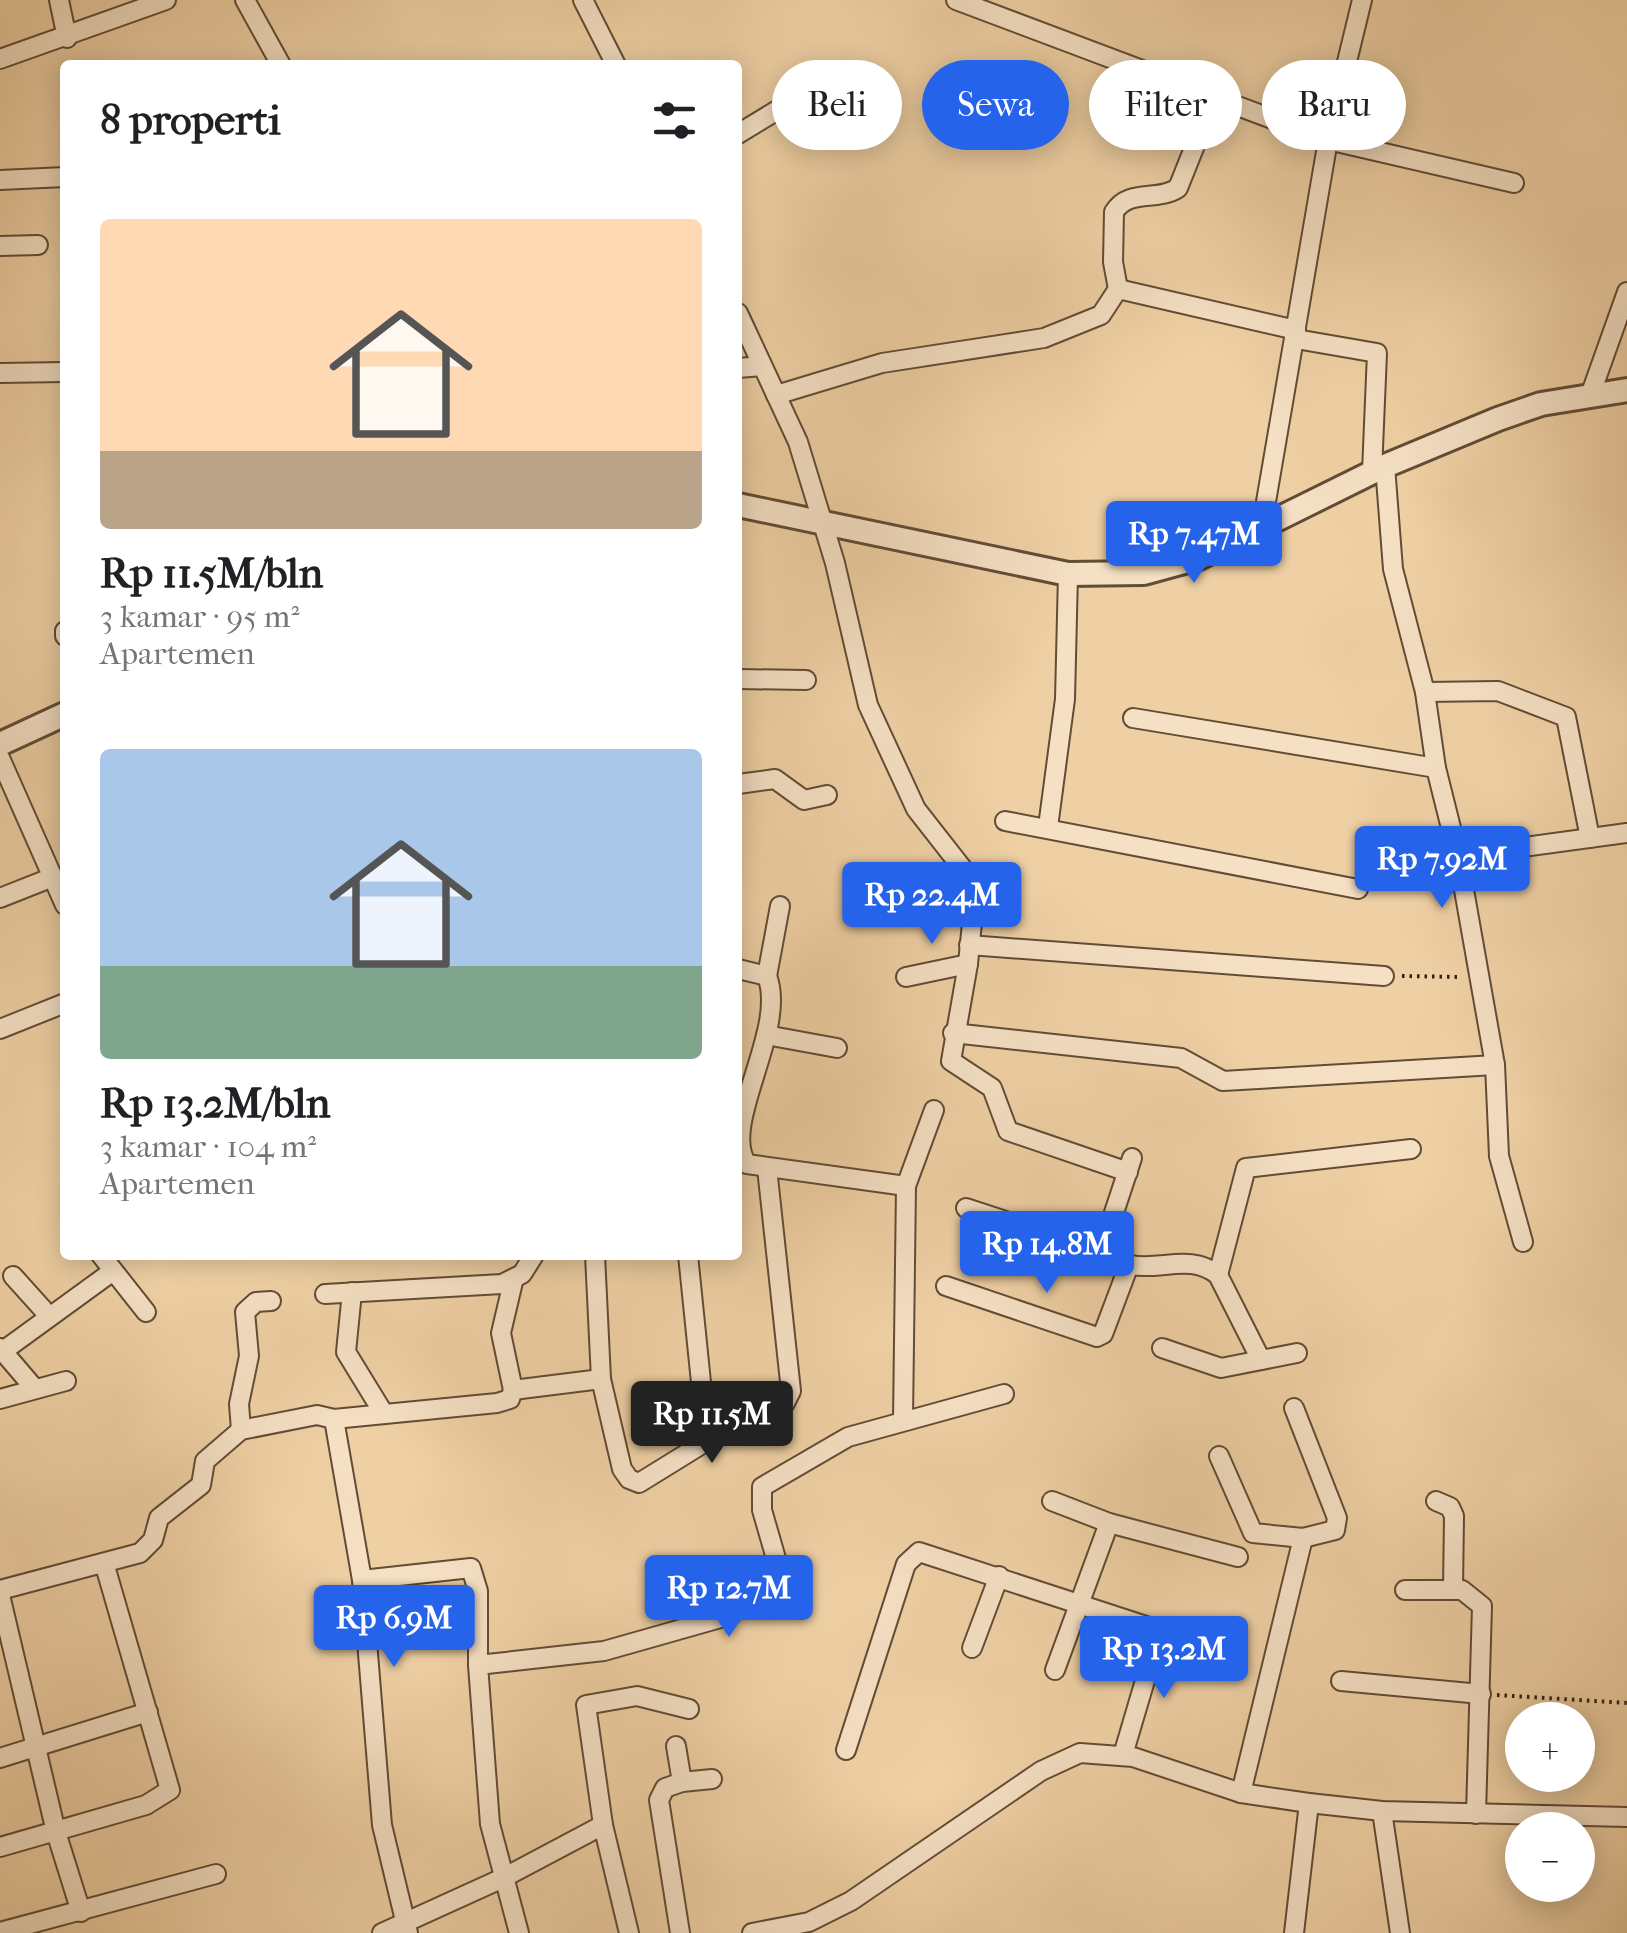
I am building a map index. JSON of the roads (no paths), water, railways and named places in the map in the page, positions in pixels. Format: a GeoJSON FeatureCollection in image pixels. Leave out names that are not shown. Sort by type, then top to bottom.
{"type":"FeatureCollection","features":[{"type":"Feature","properties":{"kind":"street"},"geometry":{"type":"LineString","coordinates":[[58,0],[67,38]]}},
{"type":"Feature","properties":{"kind":"street"},"geometry":{"type":"LineString","coordinates":[[0,59],[166,0]]}},
{"type":"Feature","properties":{"kind":"street"},"geometry":{"type":"LineString","coordinates":[[245,0],[278,60]]}},
{"type":"Feature","properties":{"kind":"street"},"geometry":{"type":"LineString","coordinates":[[583,0],[613,60]]}},
{"type":"Feature","properties":{"kind":"street"},"geometry":{"type":"LineString","coordinates":[[956,0],[1114,60]]}},
{"type":"Feature","properties":{"kind":"street"},"geometry":{"type":"LineString","coordinates":[[1347,60],[1362,0]]}},
{"type":"Feature","properties":{"kind":"street"},"geometry":{"type":"LineString","coordinates":[[742,132],[772,113]]}},
{"type":"Feature","properties":{"kind":"street"},"geometry":{"type":"LineString","coordinates":[[776,396],[882,363],[1044,338],[1101,315],[1118,289],[1113,262],[1114,212],[1130,197],[1170,193],[1178,188],[1193,150]]}},
{"type":"Feature","properties":{"kind":"street"},"geometry":{"type":"LineString","coordinates":[[1262,525],[1326,150]]}},
{"type":"Feature","properties":{"kind":"street"},"geometry":{"type":"LineString","coordinates":[[1372,150],[1514,182]]}},
{"type":"Feature","properties":{"kind":"street"},"geometry":{"type":"LineString","coordinates":[[0,180],[60,177]]}},
{"type":"Feature","properties":{"kind":"street"},"geometry":{"type":"LineString","coordinates":[[0,246],[38,245]]}},
{"type":"Feature","properties":{"kind":"street"},"geometry":{"type":"LineString","coordinates":[[1118,289],[1376,354],[1379,469],[1394,569],[1425,692],[1436,768],[1482,977],[1495,1065],[1499,1156],[1523,1242]]}},
{"type":"Feature","properties":{"kind":"street"},"geometry":{"type":"LineString","coordinates":[[1592,393],[1627,292]]}},
{"type":"Feature","properties":{"kind":"street"},"geometry":{"type":"LineString","coordinates":[[742,322],[798,442],[824,522],[875,722],[916,809],[970,878],[974,902],[969,955],[952,1033],[951,1060],[992,1088],[1000,1100],[1000,1121],[1008,1131],[1130,1165],[1102,1252]]}},
{"type":"Feature","properties":{"kind":"street"},"geometry":{"type":"LineString","coordinates":[[742,368],[762,366]]}},
{"type":"Feature","properties":{"kind":"street"},"geometry":{"type":"LineString","coordinates":[[0,373],[60,372]]}},
{"type":"Feature","properties":{"kind":"street"},"geometry":{"type":"LineString","coordinates":[[742,506],[1068,574],[1144,573],[1199,558],[1379,469],[1540,404],[1627,390]]}},
{"type":"Feature","properties":{"kind":"street"},"geometry":{"type":"LineString","coordinates":[[1048,828],[1065,699],[1068,574]]}},
{"type":"Feature","properties":{"kind":"street"},"geometry":{"type":"LineString","coordinates":[[742,679],[806,680]]}},
{"type":"Feature","properties":{"kind":"street"},"geometry":{"type":"LineString","coordinates":[[1425,692],[1498,691],[1566,717],[1590,838]]}},
{"type":"Feature","properties":{"kind":"street"},"geometry":{"type":"LineString","coordinates":[[0,744],[60,716]]}},
{"type":"Feature","properties":{"kind":"street"},"geometry":{"type":"LineString","coordinates":[[1132,718],[1436,768]]}},
{"type":"Feature","properties":{"kind":"street"},"geometry":{"type":"LineString","coordinates":[[0,758],[60,893]]}},
{"type":"Feature","properties":{"kind":"street"},"geometry":{"type":"LineString","coordinates":[[742,783],[775,779],[804,800],[827,794]]}},
{"type":"Feature","properties":{"kind":"street"},"geometry":{"type":"LineString","coordinates":[[1006,821],[1358,889]]}},
{"type":"Feature","properties":{"kind":"street"},"geometry":{"type":"LineString","coordinates":[[1458,856],[1627,833]]}},
{"type":"Feature","properties":{"kind":"street"},"geometry":{"type":"LineString","coordinates":[[0,898],[53,877]]}},
{"type":"Feature","properties":{"kind":"street"},"geometry":{"type":"LineString","coordinates":[[742,1128],[766,1034],[771,995],[767,976],[780,906]]}},
{"type":"Feature","properties":{"kind":"street"},"geometry":{"type":"LineString","coordinates":[[906,976],[969,955],[1384,976]]}},
{"type":"Feature","properties":{"kind":"street"},"geometry":{"type":"LineString","coordinates":[[742,971],[767,976]]}},
{"type":"Feature","properties":{"kind":"street"},"geometry":{"type":"LineString","coordinates":[[0,1029],[60,1005]]}},
{"type":"Feature","properties":{"kind":"street"},"geometry":{"type":"LineString","coordinates":[[952,1033],[1181,1058],[1223,1080],[1495,1065]]}},
{"type":"Feature","properties":{"kind":"street"},"geometry":{"type":"LineString","coordinates":[[766,1034],[837,1048]]}},
{"type":"Feature","properties":{"kind":"street"},"geometry":{"type":"LineString","coordinates":[[902,1420],[906,1186],[934,1110]]}},
{"type":"Feature","properties":{"kind":"street"},"geometry":{"type":"LineString","coordinates":[[1218,1275],[1246,1168],[1411,1149]]}},
{"type":"Feature","properties":{"kind":"street"},"geometry":{"type":"LineString","coordinates":[[742,1159],[747,1164],[767,1168],[906,1186]]}},
{"type":"Feature","properties":{"kind":"street"},"geometry":{"type":"LineString","coordinates":[[595,1260],[600,1379],[622,1469],[630,1480],[639,1483],[708,1440],[785,1403],[791,1392],[767,1168]]}},
{"type":"Feature","properties":{"kind":"street"},"geometry":{"type":"LineString","coordinates":[[966,1208],[1129,1264],[1202,1265],[1218,1275],[1261,1360]]}},
{"type":"Feature","properties":{"kind":"street"},"geometry":{"type":"LineString","coordinates":[[105,1260],[146,1312]]}},
{"type":"Feature","properties":{"kind":"street"},"geometry":{"type":"LineString","coordinates":[[81,1912],[34,1748],[7,1670],[0,1593],[104,1566],[149,1547],[159,1518],[191,1497],[201,1486],[204,1461],[240,1430],[316,1415],[334,1418],[510,1400],[513,1390],[501,1333],[513,1282],[532,1260]]}},
{"type":"Feature","properties":{"kind":"street"},"geometry":{"type":"LineString","coordinates":[[689,1260],[708,1440]]}},
{"type":"Feature","properties":{"kind":"street"},"geometry":{"type":"LineString","coordinates":[[946,1286],[1097,1338],[1103,1334],[1129,1264]]}},
{"type":"Feature","properties":{"kind":"street"},"geometry":{"type":"LineString","coordinates":[[36,1389],[1,1350],[113,1271]]}},
{"type":"Feature","properties":{"kind":"street"},"geometry":{"type":"LineString","coordinates":[[13,1276],[50,1316]]}},
{"type":"Feature","properties":{"kind":"street"},"geometry":{"type":"LineString","coordinates":[[325,1294],[513,1282]]}},
{"type":"Feature","properties":{"kind":"street"},"geometry":{"type":"LineString","coordinates":[[352,1292],[346,1352],[384,1414]]}},
{"type":"Feature","properties":{"kind":"street"},"geometry":{"type":"LineString","coordinates":[[240,1430],[238,1404],[249,1356],[245,1312],[256,1302],[271,1300]]}},
{"type":"Feature","properties":{"kind":"street"},"geometry":{"type":"LineString","coordinates":[[1162,1348],[1221,1368],[1297,1353]]}},
{"type":"Feature","properties":{"kind":"street"},"geometry":{"type":"LineString","coordinates":[[513,1390],[600,1379]]}},
{"type":"Feature","properties":{"kind":"street"},"geometry":{"type":"LineString","coordinates":[[0,1399],[66,1381]]}},
{"type":"Feature","properties":{"kind":"street"},"geometry":{"type":"LineString","coordinates":[[478,1665],[604,1651],[731,1614],[731,1590],[766,1574],[777,1562],[762,1510],[762,1487],[848,1438],[1004,1394]]}},
{"type":"Feature","properties":{"kind":"street"},"geometry":{"type":"LineString","coordinates":[[1219,1456],[1253,1533],[1303,1538],[1325,1534],[1338,1523],[1294,1408]]}},
{"type":"Feature","properties":{"kind":"street"},"geometry":{"type":"LineString","coordinates":[[334,1418],[362,1580],[382,1825],[406,1928]]}},
{"type":"Feature","properties":{"kind":"street"},"geometry":{"type":"LineString","coordinates":[[1052,1501],[1109,1523],[1238,1557]]}},
{"type":"Feature","properties":{"kind":"street"},"geometry":{"type":"LineString","coordinates":[[1436,1501],[1450,1506],[1454,1516],[1453,1589]]}},
{"type":"Feature","properties":{"kind":"street"},"geometry":{"type":"LineString","coordinates":[[1055,1670],[1109,1523]]}},
{"type":"Feature","properties":{"kind":"street"},"geometry":{"type":"LineString","coordinates":[[1241,1793],[1303,1538]]}},
{"type":"Feature","properties":{"kind":"street"},"geometry":{"type":"LineString","coordinates":[[846,1750],[911,1556],[929,1554],[1186,1640]]}},
{"type":"Feature","properties":{"kind":"street"},"geometry":{"type":"LineString","coordinates":[[0,1847],[166,1796],[170,1780],[104,1566]]}},
{"type":"Feature","properties":{"kind":"street"},"geometry":{"type":"LineString","coordinates":[[362,1580],[470,1568],[478,1591],[484,1781],[503,1878],[519,1933]]}},
{"type":"Feature","properties":{"kind":"street"},"geometry":{"type":"LineString","coordinates":[[972,1648],[998,1576]]}},
{"type":"Feature","properties":{"kind":"street"},"geometry":{"type":"LineString","coordinates":[[1405,1590],[1453,1589],[1470,1593],[1482,1606],[1476,1814]]}},
{"type":"Feature","properties":{"kind":"street"},"geometry":{"type":"LineString","coordinates":[[1124,1755],[1158,1633]]}},
{"type":"Feature","properties":{"kind":"street"},"geometry":{"type":"LineString","coordinates":[[1341,1682],[1481,1694]]}},
{"type":"Feature","properties":{"kind":"street"},"geometry":{"type":"LineString","coordinates":[[629,1933],[602,1825],[586,1705],[637,1696],[689,1709]]}},
{"type":"Feature","properties":{"kind":"street"},"geometry":{"type":"LineString","coordinates":[[0,1758],[148,1712]]}},
{"type":"Feature","properties":{"kind":"street"},"geometry":{"type":"LineString","coordinates":[[676,1746],[682,1782]]}},
{"type":"Feature","properties":{"kind":"street"},"geometry":{"type":"LineString","coordinates":[[752,1933],[808,1922],[851,1900],[1051,1766],[1080,1753],[1124,1755],[1241,1793],[1308,1803],[1382,1811],[1627,1816]]}},
{"type":"Feature","properties":{"kind":"street"},"geometry":{"type":"LineString","coordinates":[[680,1933],[658,1800],[665,1788],[712,1779]]}},
{"type":"Feature","properties":{"kind":"street"},"geometry":{"type":"LineString","coordinates":[[1294,1933],[1308,1803]]}},
{"type":"Feature","properties":{"kind":"street"},"geometry":{"type":"LineString","coordinates":[[1382,1811],[1400,1933]]}},
{"type":"Feature","properties":{"kind":"street"},"geometry":{"type":"LineString","coordinates":[[382,1933],[406,1928],[602,1825]]}},
{"type":"Feature","properties":{"kind":"street"},"geometry":{"type":"LineString","coordinates":[[0,1932],[216,1874]]}}]}
